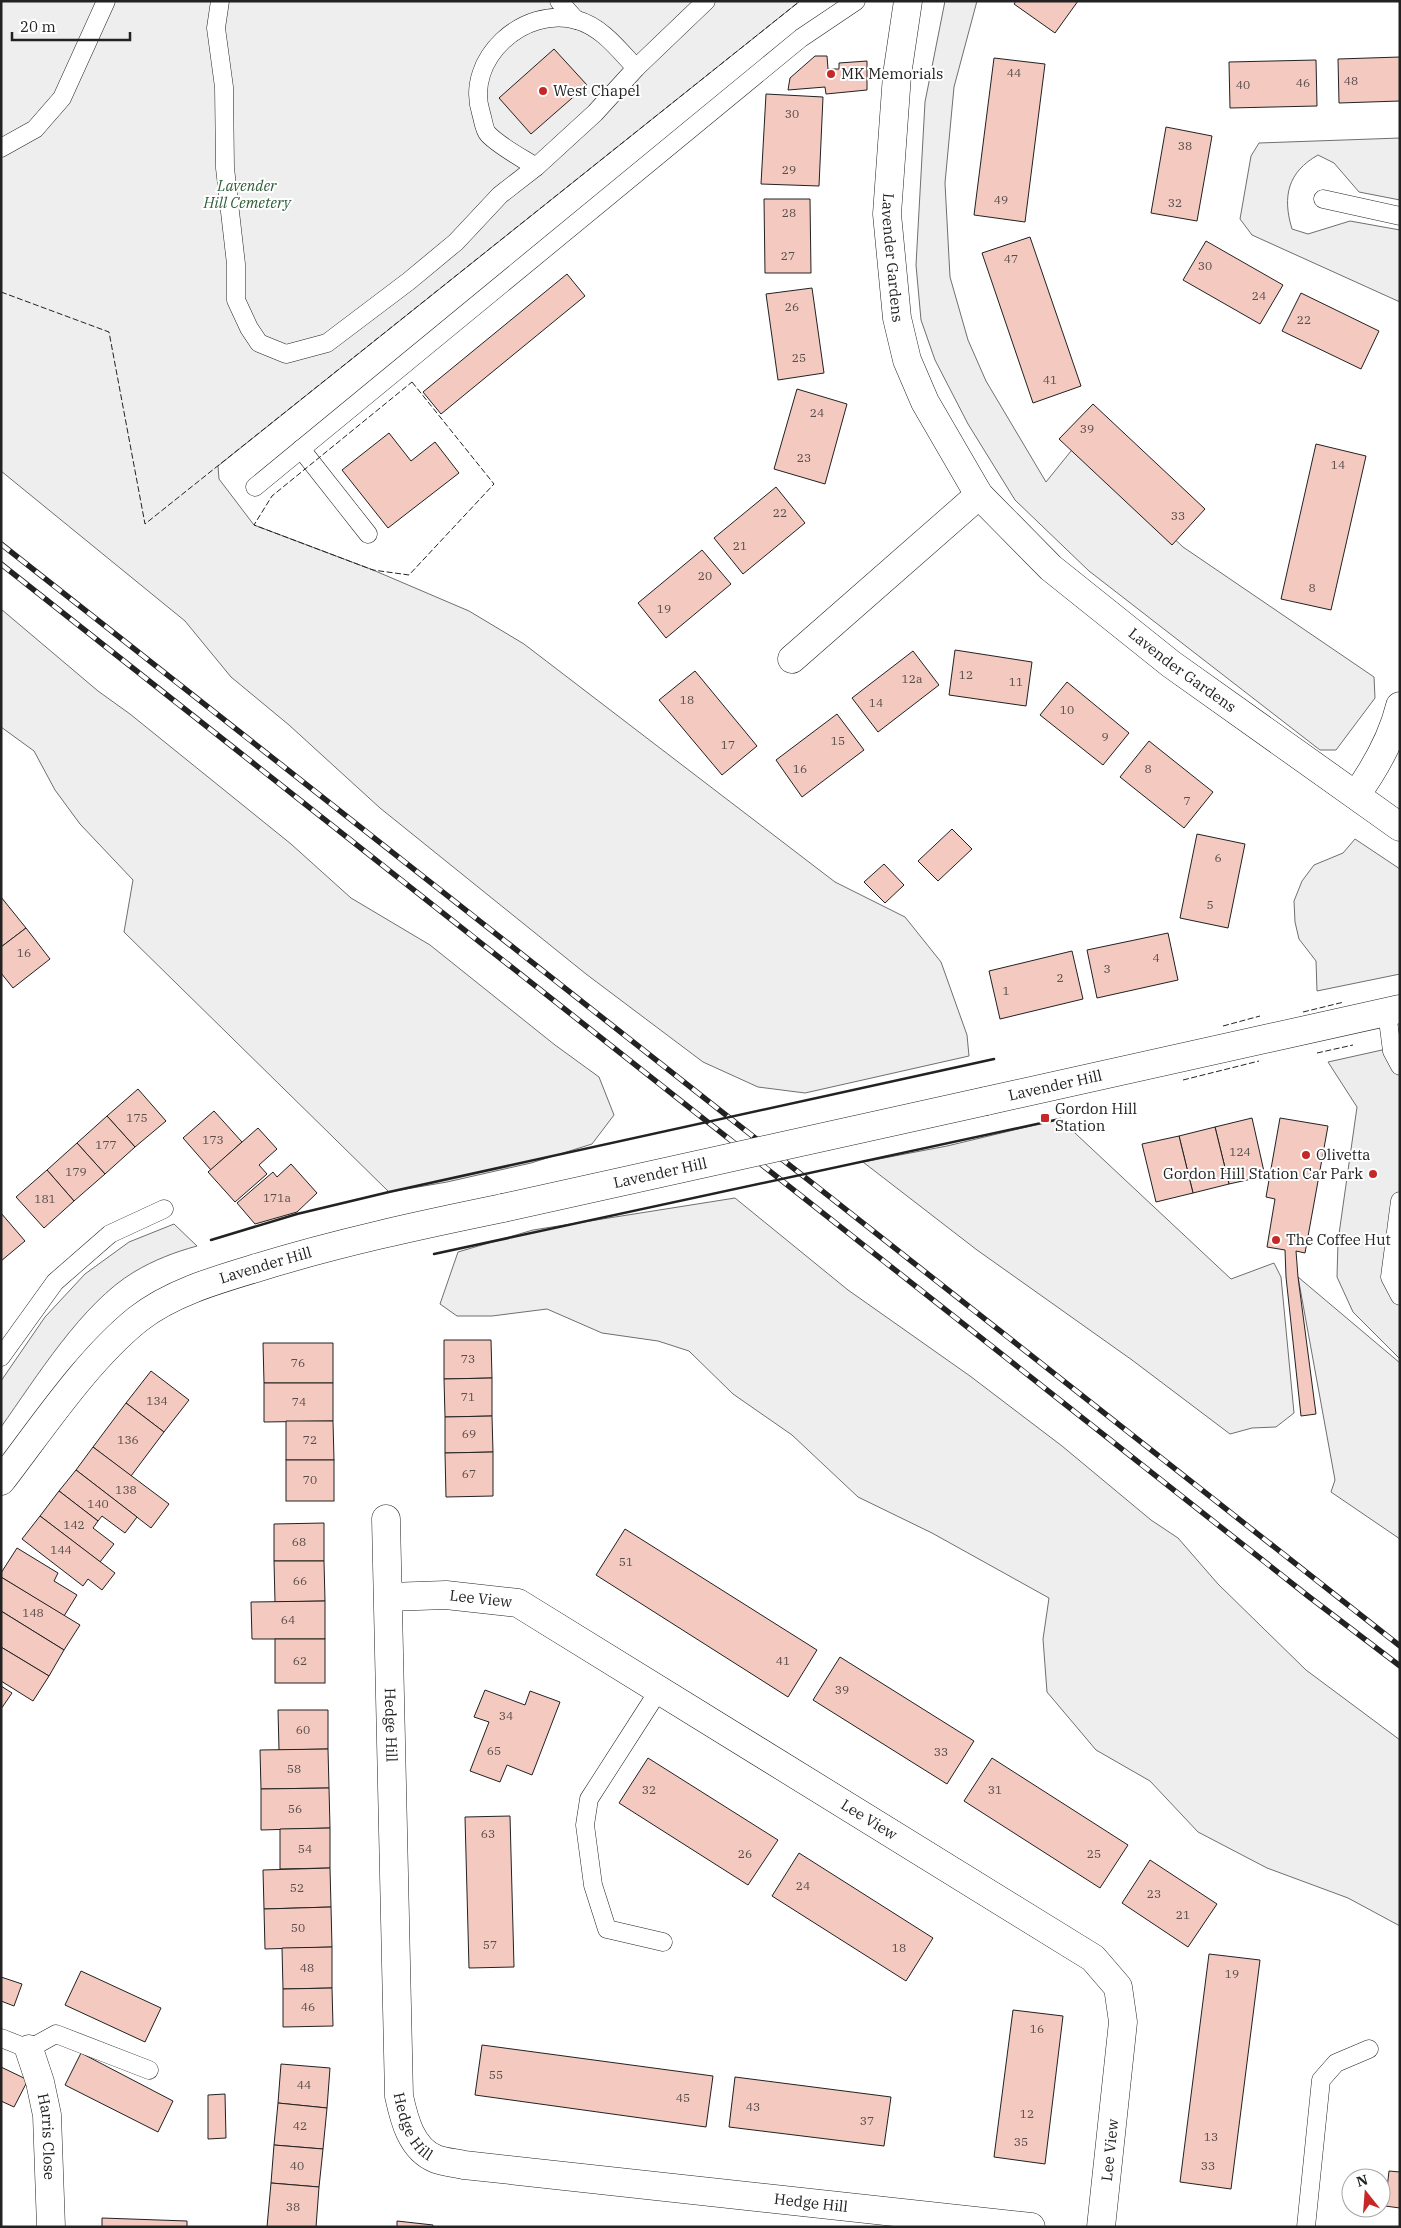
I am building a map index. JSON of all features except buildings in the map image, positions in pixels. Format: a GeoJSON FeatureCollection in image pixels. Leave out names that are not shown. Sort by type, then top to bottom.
{"type":"FeatureCollection","features":[{"type":"Feature","properties":{"kind":"street","name":"Lavender Gardens"},"geometry":{"type":"LineString","coordinates":[[908,1],[897,75],[887,214],[897,318],[907,360],[925,402],[979,495],[1052,568],[1171,664],[1400,827]]}},
{"type":"Feature","properties":{"kind":"street"},"geometry":{"type":"LineString","coordinates":[[792,659],[979,495]]}},
{"type":"Feature","properties":{"kind":"street"},"geometry":{"type":"LineString","coordinates":[[1356,795],[1388,744],[1400,706]]}},
{"type":"Feature","properties":{"kind":"street","name":"Lavender Hill"},"geometry":{"type":"LineString","coordinates":[[1,1481],[82,1377],[108,1348],[139,1319],[178,1295],[231,1276],[288,1258],[388,1232],[1393,1011]]}},
{"type":"Feature","properties":{"kind":"street","name":"Hedge Hill"},"geometry":{"type":"LineString","coordinates":[[386,1519],[399,2096],[405,2124],[419,2146],[435,2159],[464,2165],[1031,2227]]}},
{"type":"Feature","properties":{"kind":"street","name":"Lee View"},"geometry":{"type":"LineString","coordinates":[[389,1597],[446,1595],[518,1603],[1094,1958],[1118,1987],[1123,2022],[1101,2227]]}},
{"type":"Feature","properties":{"kind":"street","name":"Harris Close"},"geometry":{"type":"LineString","coordinates":[[29,2048],[40,2082],[47,2115],[51,2227]]}},
{"type":"Feature","properties":{"kind":"lane"},"geometry":{"type":"LineString","coordinates":[[1,148],[35,129],[62,98],[106,1]]}},
{"type":"Feature","properties":{"kind":"lane"},"geometry":{"type":"LineString","coordinates":[[220,1],[216,28],[224,87],[225,168],[236,264],[236,300],[249,328],[259,343],[286,354],[327,343],[351,327],[410,281],[456,242],[500,195],[536,167],[595,113],[636,68],[706,1]]}},
{"type":"Feature","properties":{"kind":"lane"},"geometry":{"type":"LineString","coordinates":[[559,1],[576,20]]}},
{"type":"Feature","properties":{"kind":"lane"},"geometry":{"type":"LineString","coordinates":[[255,487],[801,38],[856,1]]}},
{"type":"Feature","properties":{"kind":"lane"},"geometry":{"type":"LineString","coordinates":[[536,167],[487,134],[477,102],[479,73],[510,33],[530,22],[548,18],[576,20],[594,28],[612,41],[636,68]]}},
{"type":"Feature","properties":{"kind":"lane"},"geometry":{"type":"LineString","coordinates":[[1323,199],[1400,216]]}},
{"type":"Feature","properties":{"kind":"lane"},"geometry":{"type":"LineString","coordinates":[[301,449],[368,534]]}},
{"type":"Feature","properties":{"kind":"lane"},"geometry":{"type":"LineString","coordinates":[[1393,1011],[1392,1051],[1400,1066]]}},
{"type":"Feature","properties":{"kind":"lane"},"geometry":{"type":"LineString","coordinates":[[1400,1201],[1390,1277],[1400,1296]]}},
{"type":"Feature","properties":{"kind":"lane"},"geometry":{"type":"LineString","coordinates":[[1,1358],[55,1282],[110,1234],[164,1209]]}},
{"type":"Feature","properties":{"kind":"lane"},"geometry":{"type":"LineString","coordinates":[[659,1690],[588,1799],[585,1825],[593,1885],[606,1929],[663,1942]]}},
{"type":"Feature","properties":{"kind":"lane"},"geometry":{"type":"LineString","coordinates":[[1,2038],[29,2048],[56,2034],[149,2070]]}},
{"type":"Feature","properties":{"kind":"lane"},"geometry":{"type":"LineString","coordinates":[[1306,2227],[1321,2080],[1336,2063],[1369,2049]]}},
{"type":"Feature","properties":{"kind":"green space","name":"Lavender Hill Cemetery"},"geometry":{"type":"Polygon","coordinates":[[[1,1],[800,1],[218,466],[219,479],[254,525],[373,570],[469,611],[524,644],[835,882],[905,917],[941,962],[967,1035],[969,1056],[805,1093],[758,1087],[703,1062],[586,974],[380,808],[289,725],[231,677],[185,621],[1,471],[1,1]]]}},
{"type":"Feature","properties":{"kind":"green space"},"geometry":{"type":"Polygon","coordinates":[[[945,1],[977,1],[954,87],[945,183],[950,277],[968,340],[986,381],[1046,482],[1075,446],[1183,547],[1374,677],[1375,698],[1336,750],[1320,750],[1089,571],[1015,500],[968,424],[935,360],[921,320],[916,265],[925,102],[945,1]]]}},
{"type":"Feature","properties":{"kind":"green space"},"geometry":{"type":"Polygon","coordinates":[[[1400,138],[1400,200],[1359,192],[1334,163],[1318,155],[1300,169],[1294,177],[1290,186],[1288,206],[1292,229],[1308,234],[1350,221],[1400,230],[1400,302],[1252,235],[1240,219],[1251,156],[1259,143],[1400,138]]]}},
{"type":"Feature","properties":{"kind":"green space"},"geometry":{"type":"Polygon","coordinates":[[[1,609],[98,691],[130,714],[291,844],[351,898],[430,945],[555,1045],[599,1077],[614,1115],[592,1144],[531,1163],[447,1182],[389,1192],[124,932],[133,880],[80,824],[55,790],[34,751],[1,727],[1,609]]]}},
{"type":"Feature","properties":{"kind":"green space"},"geometry":{"type":"Polygon","coordinates":[[[1355,839],[1400,869],[1400,974],[1317,991],[1316,961],[1299,939],[1295,922],[1294,901],[1302,881],[1314,865],[1343,853],[1355,839]]]}},
{"type":"Feature","properties":{"kind":"green space"},"geometry":{"type":"Polygon","coordinates":[[[1060,1119],[1231,1279],[1274,1263],[1281,1277],[1294,1413],[1276,1427],[1252,1428],[1230,1434],[1132,1360],[977,1250],[863,1162],[947,1146],[1060,1119]]]}},
{"type":"Feature","properties":{"kind":"green space"},"geometry":{"type":"Polygon","coordinates":[[[735,1198],[848,1290],[970,1376],[1062,1446],[1151,1520],[1178,1538],[1218,1584],[1306,1670],[1400,1740],[1400,1926],[1348,1898],[1267,1868],[1198,1832],[1150,1781],[1096,1750],[1047,1692],[1043,1639],[1049,1598],[932,1533],[858,1497],[792,1435],[733,1394],[689,1351],[658,1341],[602,1333],[547,1309],[492,1316],[457,1316],[440,1304],[458,1252],[533,1230],[735,1198]]]}},
{"type":"Feature","properties":{"kind":"green space"},"geometry":{"type":"Polygon","coordinates":[[[174,1224],[197,1246],[165,1257],[134,1272],[96,1302],[61,1343],[1,1427],[1,1381],[45,1317],[85,1274],[129,1242],[174,1224]]]}},
{"type":"Feature","properties":{"kind":"green space"},"geometry":{"type":"Polygon","coordinates":[[[1298,1277],[1400,1363],[1400,1539],[1331,1492],[1335,1480],[1298,1277]]]}},
{"type":"Feature","properties":{"kind":"shaded area","name":"Gordon Hill Station Car Park"},"geometry":{"type":"Polygon","coordinates":[[[1400,1046],[1400,1359],[1353,1312],[1337,1277],[1338,1241],[1357,1107],[1328,1062],[1400,1046]]]}},
{"type":"Feature","properties":{"kind":"railway"},"geometry":{"type":"LineString","coordinates":[[1,544],[1400,1646]]}},
{"type":"Feature","properties":{"kind":"railway"},"geometry":{"type":"LineString","coordinates":[[1,564],[1308,1596],[1400,1666]]}},
{"type":"Feature","properties":{"kind":"fence"},"geometry":{"type":"LineString","coordinates":[[1,292],[109,332],[145,524],[800,1]]}},
{"type":"Feature","properties":{"kind":"fence"},"geometry":{"type":"LineString","coordinates":[[412,382],[494,484],[409,575],[373,570],[254,525],[272,496],[412,382]]}},
{"type":"Feature","properties":{"kind":"fence"},"geometry":{"type":"LineString","coordinates":[[1303,1012],[1344,1002]]}},
{"type":"Feature","properties":{"kind":"fence"},"geometry":{"type":"LineString","coordinates":[[1223,1026],[1260,1016]]}},
{"type":"Feature","properties":{"kind":"fence"},"geometry":{"type":"LineString","coordinates":[[1317,1053],[1353,1045]]}},
{"type":"Feature","properties":{"kind":"fence"},"geometry":{"type":"LineString","coordinates":[[1183,1080],[1259,1061]]}},
{"type":"Feature","properties":{"kind":"wall"},"geometry":{"type":"LineString","coordinates":[[211,1240],[297,1214],[389,1192],[994,1059]]}},
{"type":"Feature","properties":{"kind":"wall"},"geometry":{"type":"LineString","coordinates":[[434,1254],[1060,1119]]}},
{"type":"Feature","properties":{"kind":"place","name":"MK Memorials"},"geometry":{"type":"Point","coordinates":[831,74]}},
{"type":"Feature","properties":{"kind":"place","name":"West Chapel"},"geometry":{"type":"Point","coordinates":[543,91]}},
{"type":"Feature","properties":{"kind":"place","name":"Gordon Hill Station"},"geometry":{"type":"Point","coordinates":[1045,1118]}},
{"type":"Feature","properties":{"kind":"place","name":"Olivetta"},"geometry":{"type":"Point","coordinates":[1306,1155]}},
{"type":"Feature","properties":{"kind":"place","name":"Gordon Hill Station Car Park"},"geometry":{"type":"Point","coordinates":[1373,1174]}},
{"type":"Feature","properties":{"kind":"place","name":"The Coffee Hut"},"geometry":{"type":"Point","coordinates":[1276,1240]}}]}
